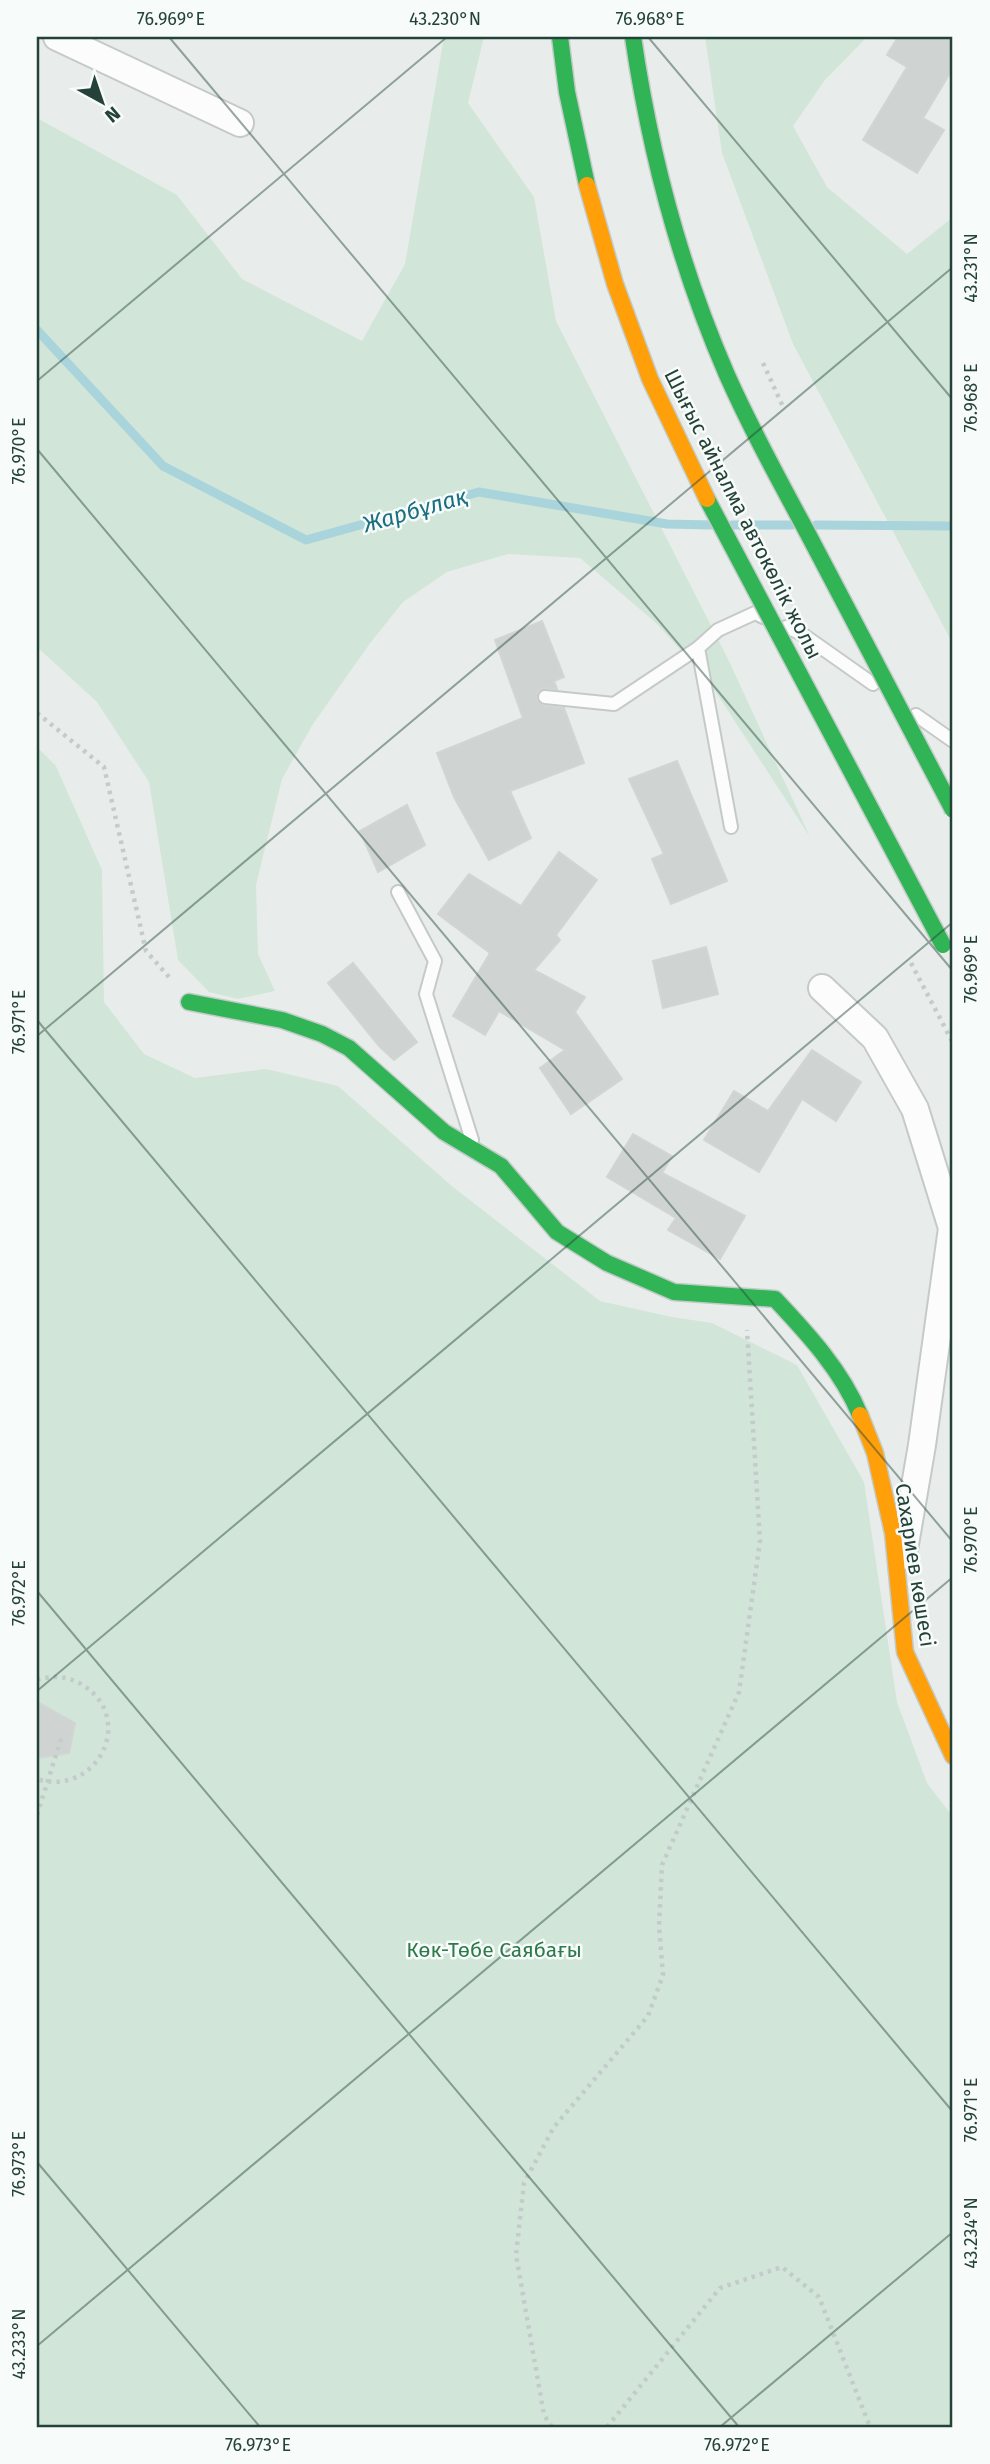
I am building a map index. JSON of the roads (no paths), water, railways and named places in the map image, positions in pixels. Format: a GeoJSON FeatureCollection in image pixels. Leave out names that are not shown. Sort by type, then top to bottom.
{"type":"FeatureCollection","features":[{"type":"Feature","properties":{"kind":"main road","name":"Шығыс айналма автокөлік жолы"},"geometry":{"type":"LineString","coordinates":[[560,37],[567,92],[587,185],[615,284],[650,379],[694,472],[945,950]]}},
{"type":"Feature","properties":{"kind":"main road"},"geometry":{"type":"LineString","coordinates":[[633,37],[657,167],[684,261],[717,351],[764,451],[953,810]]}},
{"type":"Feature","properties":{"kind":"main road","name":"Сахариев көшесі"},"geometry":{"type":"LineString","coordinates":[[190,1002],[282,1020],[331,1038],[349,1048],[444,1132],[501,1166],[557,1232],[607,1263],[674,1292],[775,1299],[810,1336],[852,1396],[875,1453],[893,1533],[905,1652],[953,1756]]}},
{"type":"Feature","properties":{"kind":"street"},"geometry":{"type":"LineString","coordinates":[[57,37],[240,123]]}},
{"type":"Feature","properties":{"kind":"street"},"geometry":{"type":"LineString","coordinates":[[822,988],[875,1038],[915,1109],[952,1228],[922,1445],[898,1575]]}},
{"type":"Feature","properties":{"kind":"lane"},"geometry":{"type":"LineString","coordinates":[[545,697],[614,704],[698,649],[718,630],[755,614],[802,634],[953,741]]}},
{"type":"Feature","properties":{"kind":"lane"},"geometry":{"type":"LineString","coordinates":[[698,649],[731,827]]}},
{"type":"Feature","properties":{"kind":"lane"},"geometry":{"type":"LineString","coordinates":[[398,892],[435,961],[426,994],[475,1151]]}},
{"type":"Feature","properties":{"kind":"waterway","name":"Жарбұлақ"},"geometry":{"type":"LineString","coordinates":[[37,330],[163,466],[306,540],[479,492],[667,524],[711,525]]}},
{"type":"Feature","properties":{"kind":"waterway","name":"Жарбұлақ"},"geometry":{"type":"LineString","coordinates":[[732,525],[792,525]]}},
{"type":"Feature","properties":{"kind":"waterway","name":"Жарбұлақ"},"geometry":{"type":"LineString","coordinates":[[816,525],[953,526]]}},
{"type":"Feature","properties":{"kind":"park label","name":"Көк-Төбе Саябағы"},"geometry":{"type":"Point","coordinates":[494,1950]}}]}
